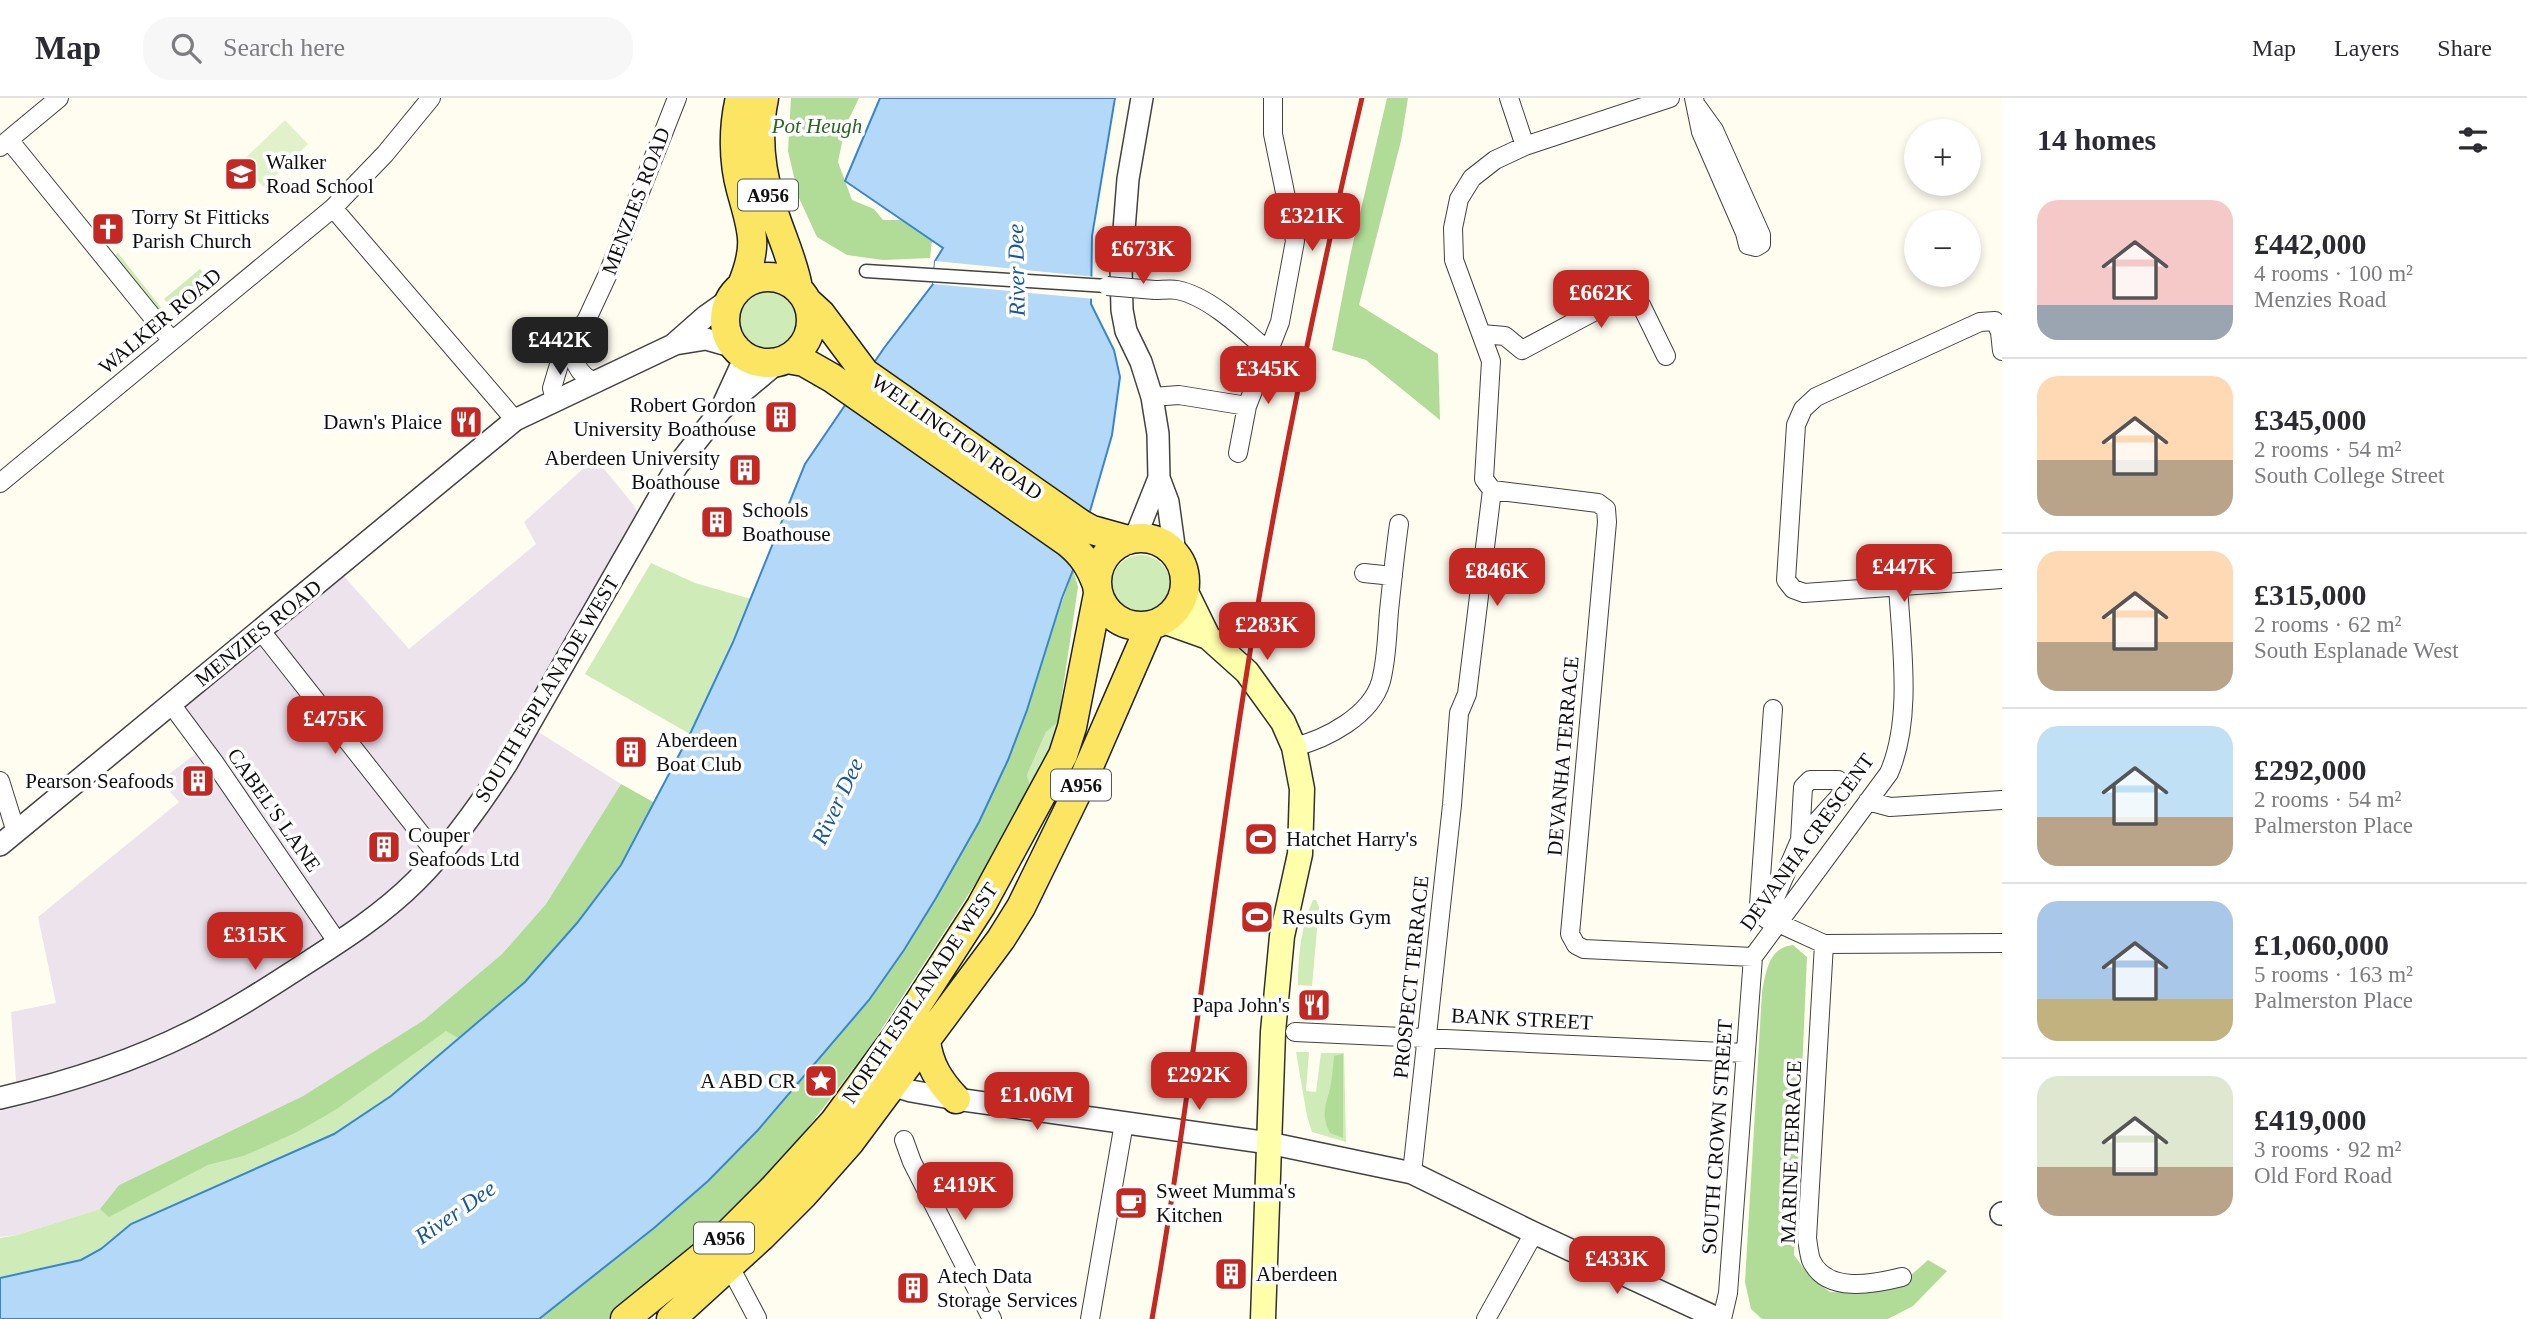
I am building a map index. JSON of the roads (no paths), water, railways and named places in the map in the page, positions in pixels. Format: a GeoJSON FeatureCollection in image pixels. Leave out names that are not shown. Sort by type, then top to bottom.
{"type":"FeatureCollection","features":[{"type":"Feature","properties":{"kind":"main road","name":"A956"},"geometry":{"type":"LineString","coordinates":[[736,292],[751,280],[771,276],[790,282],[803,296],[812,316],[811,329],[798,352],[782,361],[755,361],[739,352],[725,327],[724,317],[736,292],[750,264],[753,240],[752,224],[741,190],[735,152],[736,118],[740,98]]}},
{"type":"Feature","properties":{"kind":"main road","name":"WELLINGTON ROAD"},"geometry":{"type":"LineString","coordinates":[[764,98],[759,132],[766,184],[803,296],[821,314],[859,382]]}},
{"type":"Feature","properties":{"kind":"main road","name":"WELLINGTON ROAD"},"geometry":{"type":"LineString","coordinates":[[782,361],[814,367],[859,382],[1087,542],[1131,539]]}},
{"type":"Feature","properties":{"kind":"main road","name":"A956"},"geometry":{"type":"LineString","coordinates":[[1175,553],[1150,538],[1131,539],[1108,552],[1098,573],[1102,604],[1118,620],[1139,627],[1157,623],[1174,613],[1185,590]]}},
{"type":"Feature","properties":{"kind":"main road","name":"WELLINGTON ROAD"},"geometry":{"type":"LineString","coordinates":[[1087,542],[1098,589]]}},
{"type":"Feature","properties":{"kind":"main road"},"geometry":{"type":"LineString","coordinates":[[1175,553],[1186,577],[1185,590],[1208,637],[1247,673],[1275,708],[1294,747],[1302,789],[1300,854],[1282,936],[1273,1032],[1263,1319]]}},
{"type":"Feature","properties":{"kind":"main road","name":"NORTH ESPLANADE WEST"},"geometry":{"type":"LineString","coordinates":[[625,1319],[728,1234],[813,1146],[897,1036],[981,906],[1063,755],[1072,727],[1098,589]]}},
{"type":"Feature","properties":{"kind":"main road"},"geometry":{"type":"LineString","coordinates":[[1157,623],[1208,637]]}},
{"type":"Feature","properties":{"kind":"main road","name":"NORTH ESPLANADE WEST"},"geometry":{"type":"LineString","coordinates":[[671,1319],[730,1267],[804,1194],[850,1142],[1001,939],[1021,907],[1157,623]]}},
{"type":"Feature","properties":{"kind":"main road"},"geometry":{"type":"LineString","coordinates":[[926,1041],[930,1063],[935,1073],[956,1099]]}},
{"type":"Feature","properties":{"kind":"street"},"geometry":{"type":"LineString","coordinates":[[60,98],[5,143],[172,341]]}},
{"type":"Feature","properties":{"kind":"street","name":"WALKER ROAD"},"geometry":{"type":"LineString","coordinates":[[0,484],[332,208],[385,154],[431,98]]}},
{"type":"Feature","properties":{"kind":"street","name":"MENZIES ROAD"},"geometry":{"type":"LineString","coordinates":[[555,401],[552,388],[561,358],[571,339],[587,319],[607,276],[677,98]]}},
{"type":"Feature","properties":{"kind":"street"},"geometry":{"type":"LineString","coordinates":[[1142,98],[1128,179],[1121,268],[1122,310],[1126,331],[1152,397],[1158,434],[1159,478],[1168,502],[1175,553]]}},
{"type":"Feature","properties":{"kind":"street"},"geometry":{"type":"LineString","coordinates":[[1238,453],[1247,406],[1280,322],[1295,241],[1273,134],[1273,98]]}},
{"type":"Feature","properties":{"kind":"street"},"geometry":{"type":"LineString","coordinates":[[1508,98],[1525,146]]}},
{"type":"Feature","properties":{"kind":"street","name":"PROSPECT TERRACE"},"geometry":{"type":"LineString","coordinates":[[1412,1173],[1459,713],[1467,694],[1492,490],[1484,479],[1491,361],[1454,260],[1453,228],[1459,199],[1472,178],[1495,160],[1525,146],[1670,98]]}},
{"type":"Feature","properties":{"kind":"street"},"geometry":{"type":"LineString","coordinates":[[1695,102],[1714,130],[1761,235],[1761,244],[1756,247],[1748,245],[1701,132],[1695,102]]}},
{"type":"Feature","properties":{"kind":"street"},"geometry":{"type":"LineString","coordinates":[[332,208],[516,420]]}},
{"type":"Feature","properties":{"kind":"street"},"geometry":{"type":"LineString","coordinates":[[866,271],[1178,290],[1226,316],[1268,351]]}},
{"type":"Feature","properties":{"kind":"street"},"geometry":{"type":"LineString","coordinates":[[673,345],[736,292]]}},
{"type":"Feature","properties":{"kind":"street"},"geometry":{"type":"LineString","coordinates":[[1482,334],[1505,336],[1522,349],[1614,301],[1623,299],[1641,305],[1666,356]]}},
{"type":"Feature","properties":{"kind":"street"},"geometry":{"type":"LineString","coordinates":[[2002,351],[1998,315],[1816,397],[1803,408],[1796,425],[1786,579],[1793,589],[1804,593],[2002,579]]}},
{"type":"Feature","properties":{"kind":"street"},"geometry":{"type":"LineString","coordinates":[[571,339],[576,368],[587,379],[596,383]]}},
{"type":"Feature","properties":{"kind":"street"},"geometry":{"type":"LineString","coordinates":[[673,345],[706,339],[739,352]]}},
{"type":"Feature","properties":{"kind":"street","name":"MENZIES ROAD"},"geometry":{"type":"LineString","coordinates":[[8,839],[516,420],[673,345]]}},
{"type":"Feature","properties":{"kind":"street","name":"SOUTH ESPLANADE WEST"},"geometry":{"type":"LineString","coordinates":[[721,410],[739,352]]}},
{"type":"Feature","properties":{"kind":"street","name":"SOUTH ESPLANADE WEST"},"geometry":{"type":"LineString","coordinates":[[0,1098],[102,1069],[190,1033],[255,997],[389,906],[439,857],[507,763],[677,466],[721,410],[782,361]]}},
{"type":"Feature","properties":{"kind":"street"},"geometry":{"type":"LineString","coordinates":[[1152,397],[1179,395],[1247,406]]}},
{"type":"Feature","properties":{"kind":"street"},"geometry":{"type":"LineString","coordinates":[[1131,539],[1159,478]]}},
{"type":"Feature","properties":{"kind":"street","name":"DEVANHA TERRACE"},"geometry":{"type":"LineString","coordinates":[[1492,490],[1598,503],[1606,509],[1571,920],[1572,940],[1584,948],[1753,957]]}},
{"type":"Feature","properties":{"kind":"street"},"geometry":{"type":"LineString","coordinates":[[1294,747],[1314,742],[1344,725],[1368,705],[1377,691],[1385,657],[1399,524]]}},
{"type":"Feature","properties":{"kind":"street"},"geometry":{"type":"LineString","coordinates":[[1364,573],[1393,576]]}},
{"type":"Feature","properties":{"kind":"street","name":"DEVANHA CRESCENT"},"geometry":{"type":"LineString","coordinates":[[1753,957],[1772,921],[1889,773],[1897,751],[1903,678],[1898,585]]}},
{"type":"Feature","properties":{"kind":"street"},"geometry":{"type":"LineString","coordinates":[[261,631],[439,857]]}},
{"type":"Feature","properties":{"kind":"street","name":"CABEL'S LANE"},"geometry":{"type":"LineString","coordinates":[[171,704],[338,943]]}},
{"type":"Feature","properties":{"kind":"street"},"geometry":{"type":"LineString","coordinates":[[1773,709],[1759,905],[1763,916],[1824,944],[2002,943]]}},
{"type":"Feature","properties":{"kind":"street"},"geometry":{"type":"LineString","coordinates":[[0,781],[8,839]]}},
{"type":"Feature","properties":{"kind":"street"},"geometry":{"type":"LineString","coordinates":[[1868,801],[1890,807],[2002,800]]}},
{"type":"Feature","properties":{"kind":"street"},"geometry":{"type":"LineString","coordinates":[[1772,921],[1800,839]]}},
{"type":"Feature","properties":{"kind":"street","name":"MARINE TERRACE"},"geometry":{"type":"LineString","coordinates":[[1824,944],[1807,1238],[1811,1260],[1824,1277],[1843,1283],[1875,1284],[1902,1277]]}},
{"type":"Feature","properties":{"kind":"street","name":"SOUTH CROWN STREET"},"geometry":{"type":"LineString","coordinates":[[1720,1319],[1728,1293],[1753,957]]}},
{"type":"Feature","properties":{"kind":"street","name":"BANK STREET"},"geometry":{"type":"LineString","coordinates":[[1295,1032],[1745,1053]]}},
{"type":"Feature","properties":{"kind":"street"},"geometry":{"type":"LineString","coordinates":[[867,1077],[893,1086],[956,1099],[1269,1143],[1412,1173],[1534,1234],[1720,1319]]}},
{"type":"Feature","properties":{"kind":"street"},"geometry":{"type":"LineString","coordinates":[[1090,1319],[1124,1124]]}},
{"type":"Feature","properties":{"kind":"street"},"geometry":{"type":"LineString","coordinates":[[904,1140],[912,1162],[992,1319]]}},
{"type":"Feature","properties":{"kind":"street"},"geometry":{"type":"LineString","coordinates":[[1486,1319],[1534,1234]]}},
{"type":"Feature","properties":{"kind":"street"},"geometry":{"type":"LineString","coordinates":[[730,1267],[757,1318]]}},
{"type":"Feature","properties":{"kind":"water","name":"River Dee"},"geometry":{"type":"Polygon","coordinates":[[[880,98],[1115,98],[1092,236],[1091,304],[1114,350],[1120,377],[1112,435],[1073,570],[1008,760],[979,822],[936,898],[869,1000],[758,1130],[708,1181],[654,1228],[539,1319],[0,1319],[0,1278],[81,1260],[101,1249],[131,1224],[334,1134],[391,1096],[525,982],[577,923],[621,865],[690,734],[733,642],[805,464],[884,348],[933,284],[935,261],[943,248],[845,181],[880,98]]]}},
{"type":"Feature","properties":{"kind":"railway"},"geometry":{"type":"LineString","coordinates":[[1152,1319],[1177,1165],[1230,780],[1267,551],[1296,399],[1362,98]]}},
{"type":"Feature","properties":{"kind":"place","name":"Walker Road School"},"geometry":{"type":"Point","coordinates":[241,174]}},
{"type":"Feature","properties":{"kind":"place","name":"Torry St Fitticks Parish Church"},"geometry":{"type":"Point","coordinates":[108,229]}},
{"type":"Feature","properties":{"kind":"place","name":"Robert Gordon University Boathouse"},"geometry":{"type":"Point","coordinates":[781,417]}},
{"type":"Feature","properties":{"kind":"place","name":"Dawn's Plaice"},"geometry":{"type":"Point","coordinates":[466,422]}},
{"type":"Feature","properties":{"kind":"place","name":"Aberdeen University Boathouse"},"geometry":{"type":"Point","coordinates":[745,470]}},
{"type":"Feature","properties":{"kind":"place","name":"Schools Boathouse"},"geometry":{"type":"Point","coordinates":[717,522]}},
{"type":"Feature","properties":{"kind":"place","name":"Aberdeen Boat Club"},"geometry":{"type":"Point","coordinates":[631,752]}},
{"type":"Feature","properties":{"kind":"place","name":"Pearson Seafoods"},"geometry":{"type":"Point","coordinates":[198,781]}},
{"type":"Feature","properties":{"kind":"place","name":"Hatchet Harry's"},"geometry":{"type":"Point","coordinates":[1261,839]}},
{"type":"Feature","properties":{"kind":"place","name":"Couper Seafoods Ltd"},"geometry":{"type":"Point","coordinates":[384,847]}},
{"type":"Feature","properties":{"kind":"place","name":"Results Gym"},"geometry":{"type":"Point","coordinates":[1257,917]}},
{"type":"Feature","properties":{"kind":"place","name":"Papa John's"},"geometry":{"type":"Point","coordinates":[1314,1005]}},
{"type":"Feature","properties":{"kind":"place","name":"A ABD CR"},"geometry":{"type":"Point","coordinates":[821,1081]}},
{"type":"Feature","properties":{"kind":"place","name":"Sweet Mumma's Kitchen"},"geometry":{"type":"Point","coordinates":[1131,1203]}},
{"type":"Feature","properties":{"kind":"place","name":"Aberdeen"},"geometry":{"type":"Point","coordinates":[1231,1274]}},
{"type":"Feature","properties":{"kind":"place","name":"Atech Data Storage Services"},"geometry":{"type":"Point","coordinates":[913,1288]}},
{"type":"Feature","properties":{"kind":"park label","name":"Pot Heugh"},"geometry":{"type":"Point","coordinates":[817,126]}}]}
